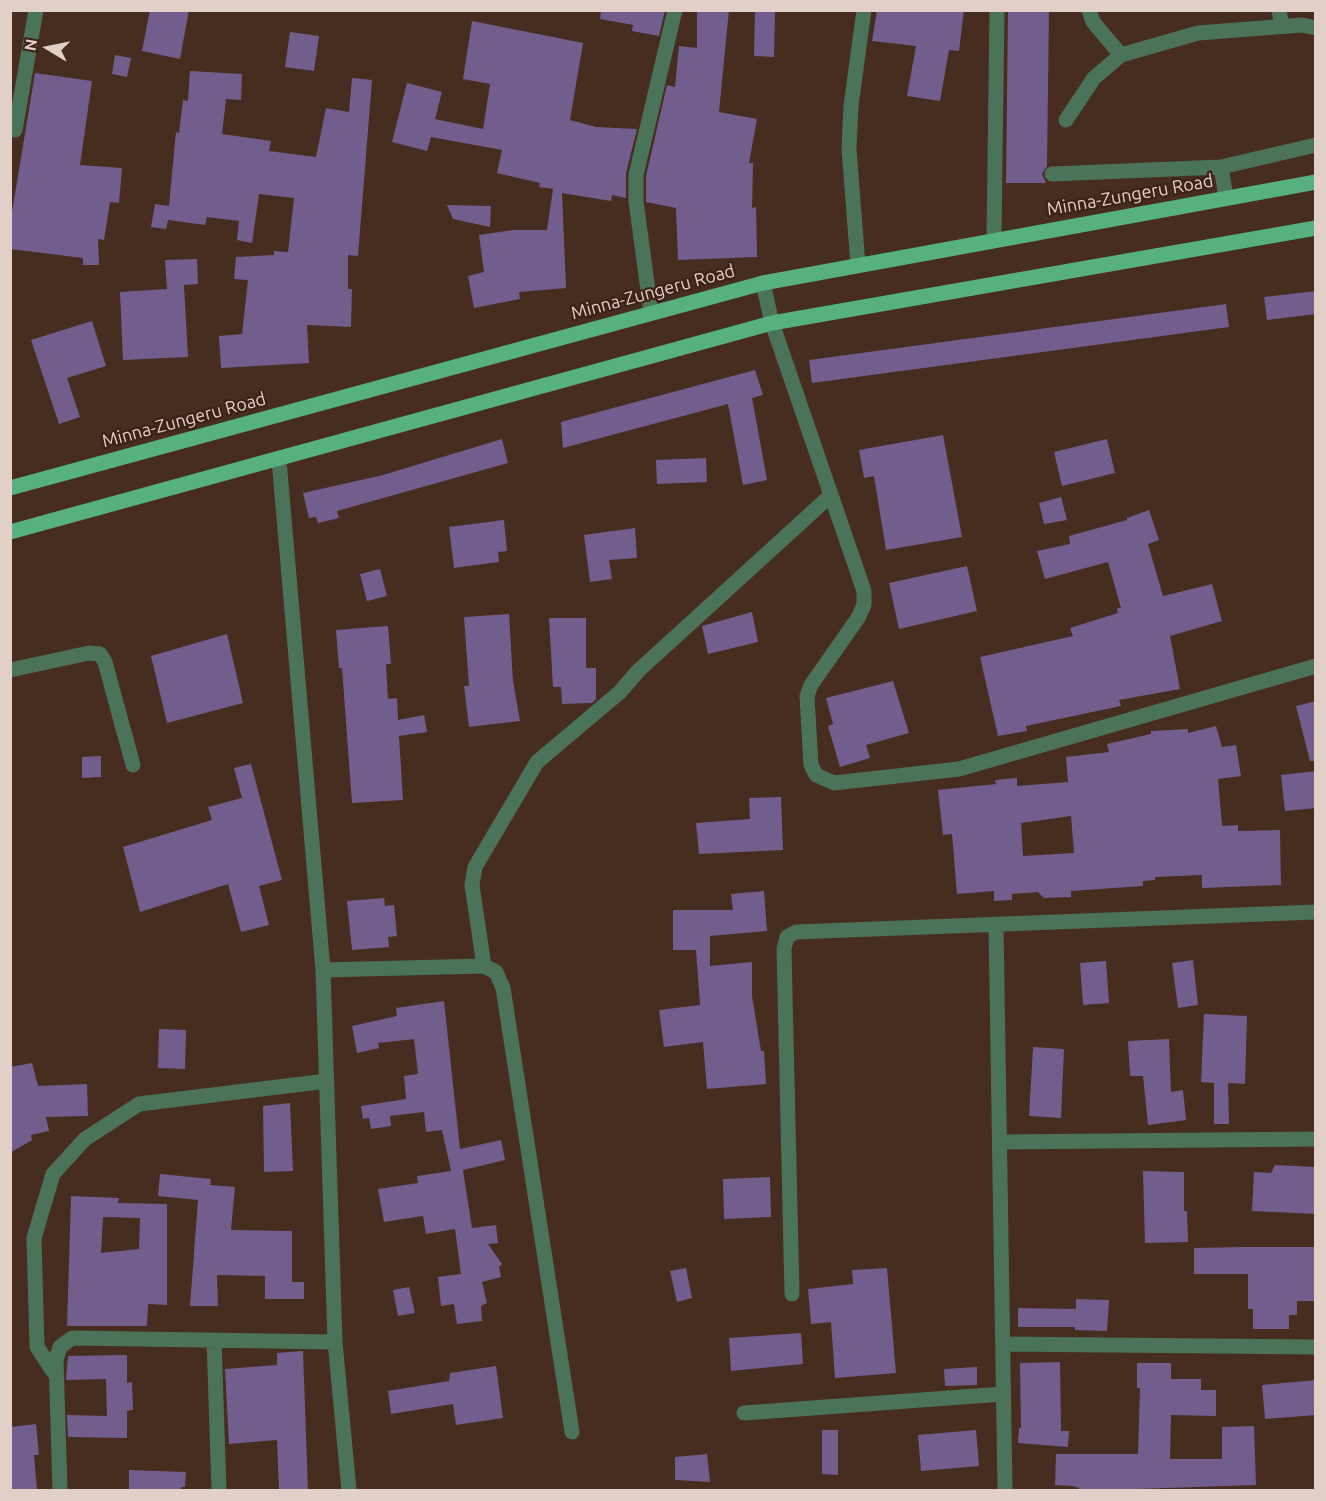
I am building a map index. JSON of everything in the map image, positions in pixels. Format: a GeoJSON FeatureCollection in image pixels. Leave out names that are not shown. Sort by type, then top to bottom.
{"type":"FeatureCollection","features":[{"type":"Feature","properties":{"kind":"main road","name":"Minna-Zungeru Road"},"geometry":{"type":"LineString","coordinates":[[10,488],[763,283],[1316,182]]}},
{"type":"Feature","properties":{"kind":"main road"},"geometry":{"type":"LineString","coordinates":[[10,532],[772,323],[1316,228]]}},
{"type":"Feature","properties":{"kind":"street"},"geometry":{"type":"LineString","coordinates":[[15,130],[36,10]]}},
{"type":"Feature","properties":{"kind":"street"},"geometry":{"type":"LineString","coordinates":[[651,313],[636,201],[636,175],[675,10]]}},
{"type":"Feature","properties":{"kind":"street"},"geometry":{"type":"LineString","coordinates":[[858,265],[849,149],[851,106],[864,10]]}},
{"type":"Feature","properties":{"kind":"street"},"geometry":{"type":"LineString","coordinates":[[994,239],[997,10]]}},
{"type":"Feature","properties":{"kind":"street"},"geometry":{"type":"LineString","coordinates":[[1089,10],[1093,22],[1121,54]]}},
{"type":"Feature","properties":{"kind":"street"},"geometry":{"type":"LineString","coordinates":[[1279,10],[1282,26]]}},
{"type":"Feature","properties":{"kind":"street"},"geometry":{"type":"LineString","coordinates":[[1066,120],[1094,78],[1121,54],[1198,33],[1302,25],[1316,28]]}},
{"type":"Feature","properties":{"kind":"street"},"geometry":{"type":"LineString","coordinates":[[1052,174],[1221,167],[1316,145]]}},
{"type":"Feature","properties":{"kind":"street"},"geometry":{"type":"LineString","coordinates":[[1221,167],[1226,198]]}},
{"type":"Feature","properties":{"kind":"street"},"geometry":{"type":"LineString","coordinates":[[763,283],[772,323],[864,591],[864,605],[812,684],[807,696],[811,765],[816,776],[834,783],[959,769],[1316,666]]}},
{"type":"Feature","properties":{"kind":"street"},"geometry":{"type":"LineString","coordinates":[[279,460],[323,970],[335,1342],[349,1491]]}},
{"type":"Feature","properties":{"kind":"street"},"geometry":{"type":"LineString","coordinates":[[484,966],[472,885],[474,867],[537,762],[620,692],[638,671],[830,496]]}},
{"type":"Feature","properties":{"kind":"street"},"geometry":{"type":"LineString","coordinates":[[10,670],[89,653],[100,654],[105,662],[133,765]]}},
{"type":"Feature","properties":{"kind":"street"},"geometry":{"type":"LineString","coordinates":[[792,1294],[784,949],[787,938],[796,932],[1316,912]]}},
{"type":"Feature","properties":{"kind":"street"},"geometry":{"type":"LineString","coordinates":[[996,925],[1005,1491]]}},
{"type":"Feature","properties":{"kind":"street"},"geometry":{"type":"LineString","coordinates":[[323,970],[484,966],[496,972],[503,988],[572,1432]]}},
{"type":"Feature","properties":{"kind":"street"},"geometry":{"type":"LineString","coordinates":[[57,1377],[37,1347],[34,1238],[53,1174],[85,1139],[139,1104],[327,1082]]}},
{"type":"Feature","properties":{"kind":"street"},"geometry":{"type":"LineString","coordinates":[[1001,1142],[1316,1139]]}},
{"type":"Feature","properties":{"kind":"street"},"geometry":{"type":"LineString","coordinates":[[60,1491],[56,1359],[60,1347],[72,1338],[335,1342]]}},
{"type":"Feature","properties":{"kind":"street"},"geometry":{"type":"LineString","coordinates":[[214,1340],[219,1491]]}},
{"type":"Feature","properties":{"kind":"street"},"geometry":{"type":"LineString","coordinates":[[1003,1344],[1316,1347]]}},
{"type":"Feature","properties":{"kind":"street"},"geometry":{"type":"LineString","coordinates":[[744,1413],[1003,1394]]}},
{"type":"Feature","properties":{"kind":"building"},"geometry":{"type":"Polygon","coordinates":[[[150,10],[189,10],[180,59],[142,51],[150,10]]]}},
{"type":"Feature","properties":{"kind":"building"},"geometry":{"type":"Polygon","coordinates":[[[601,10],[665,10],[659,36],[632,31],[633,25],[600,19],[601,10]]]}},
{"type":"Feature","properties":{"kind":"building"},"geometry":{"type":"Polygon","coordinates":[[[697,10],[729,10],[719,112],[757,119],[749,163],[753,163],[752,208],[756,207],[757,257],[678,260],[676,208],[646,202],[646,176],[667,85],[675,87],[679,46],[697,48],[697,10]]]}},
{"type":"Feature","properties":{"kind":"building"},"geometry":{"type":"Polygon","coordinates":[[[755,10],[775,10],[774,57],[754,56],[755,10]]]}},
{"type":"Feature","properties":{"kind":"building"},"geometry":{"type":"Polygon","coordinates":[[[877,10],[964,10],[959,51],[949,50],[940,101],[907,96],[916,46],[872,41],[877,10]]]}},
{"type":"Feature","properties":{"kind":"building"},"geometry":{"type":"Polygon","coordinates":[[[1008,10],[1049,10],[1047,166],[1042,174],[1046,183],[1006,183],[1008,10]]]}},
{"type":"Feature","properties":{"kind":"building"},"geometry":{"type":"Polygon","coordinates":[[[472,21],[583,43],[570,120],[596,127],[637,129],[626,173],[626,198],[612,195],[611,201],[562,193],[566,288],[519,292],[520,299],[474,308],[468,276],[484,272],[479,235],[513,230],[547,230],[553,189],[539,187],[540,183],[497,173],[502,150],[431,137],[427,151],[392,142],[407,83],[442,92],[435,119],[483,129],[490,84],[463,79],[472,21]]]}},
{"type":"Feature","properties":{"kind":"building"},"geometry":{"type":"Polygon","coordinates":[[[290,32],[319,36],[314,71],[285,67],[290,32]]]}},
{"type":"Feature","properties":{"kind":"building"},"geometry":{"type":"Polygon","coordinates":[[[115,55],[131,58],[127,77],[112,74],[115,55]]]}},
{"type":"Feature","properties":{"kind":"building"},"geometry":{"type":"Polygon","coordinates":[[[190,71],[242,74],[241,100],[226,99],[222,134],[271,141],[269,151],[316,157],[326,108],[349,112],[352,78],[372,80],[358,256],[348,255],[348,289],[352,289],[351,327],[307,325],[309,363],[221,368],[219,336],[242,334],[248,280],[234,279],[236,257],[274,255],[274,251],[288,252],[294,198],[259,194],[252,243],[237,240],[239,221],[207,217],[205,225],[168,220],[166,229],[151,227],[155,204],[169,206],[176,132],[179,133],[183,100],[188,101],[190,71]]]}},
{"type":"Feature","properties":{"kind":"building"},"geometry":{"type":"Polygon","coordinates":[[[35,73],[92,81],[80,165],[122,168],[119,203],[110,202],[104,240],[98,239],[99,265],[83,265],[83,258],[10,249],[10,224],[35,73]]]}},
{"type":"Feature","properties":{"kind":"building"},"geometry":{"type":"Polygon","coordinates":[[[447,205],[491,206],[490,227],[453,219],[447,205]]]}},
{"type":"Feature","properties":{"kind":"building"},"geometry":{"type":"Polygon","coordinates":[[[197,259],[198,284],[184,285],[188,357],[123,360],[120,292],[167,289],[165,260],[197,259]]]}},
{"type":"Feature","properties":{"kind":"building"},"geometry":{"type":"Polygon","coordinates":[[[1316,291],[1316,314],[1267,320],[1264,297],[1316,291]]]}},
{"type":"Feature","properties":{"kind":"building"},"geometry":{"type":"Polygon","coordinates":[[[1226,304],[1229,327],[812,383],[809,360],[1226,304]]]}},
{"type":"Feature","properties":{"kind":"building"},"geometry":{"type":"Polygon","coordinates":[[[92,321],[106,366],[67,378],[80,417],[59,424],[31,340],[92,321]]]}},
{"type":"Feature","properties":{"kind":"building"},"geometry":{"type":"Polygon","coordinates":[[[755,370],[763,395],[752,398],[767,480],[743,485],[728,404],[563,448],[561,422],[755,370]]]}},
{"type":"Feature","properties":{"kind":"building"},"geometry":{"type":"Polygon","coordinates":[[[943,435],[962,537],[886,550],[874,476],[864,478],[859,450],[943,435]]]}},
{"type":"Feature","properties":{"kind":"building"},"geometry":{"type":"Polygon","coordinates":[[[502,439],[508,463],[337,511],[339,518],[318,523],[316,517],[309,518],[303,493],[383,475],[502,439]]]}},
{"type":"Feature","properties":{"kind":"building"},"geometry":{"type":"Polygon","coordinates":[[[1107,439],[1115,473],[1062,486],[1054,452],[1107,439]]]}},
{"type":"Feature","properties":{"kind":"building"},"geometry":{"type":"Polygon","coordinates":[[[706,458],[707,482],[657,484],[656,460],[706,458]]]}},
{"type":"Feature","properties":{"kind":"building"},"geometry":{"type":"Polygon","coordinates":[[[1061,497],[1067,520],[1044,524],[1039,503],[1061,497]]]}},
{"type":"Feature","properties":{"kind":"building"},"geometry":{"type":"Polygon","coordinates":[[[1149,510],[1159,540],[1148,544],[1163,596],[1212,584],[1222,621],[1170,636],[1180,689],[1119,700],[1121,706],[1026,726],[1027,731],[998,736],[980,657],[1073,636],[1070,628],[1118,613],[1117,608],[1121,608],[1108,562],[1045,579],[1037,551],[1070,544],[1069,536],[1127,520],[1127,518],[1149,510]]]}},
{"type":"Feature","properties":{"kind":"building"},"geometry":{"type":"Polygon","coordinates":[[[504,520],[507,551],[498,552],[499,562],[454,568],[449,527],[504,520]]]}},
{"type":"Feature","properties":{"kind":"building"},"geometry":{"type":"Polygon","coordinates":[[[635,528],[637,558],[609,560],[612,579],[590,582],[584,535],[635,528]]]}},
{"type":"Feature","properties":{"kind":"building"},"geometry":{"type":"Polygon","coordinates":[[[967,566],[977,611],[899,629],[889,583],[967,566]]]}},
{"type":"Feature","properties":{"kind":"building"},"geometry":{"type":"Polygon","coordinates":[[[380,569],[387,596],[367,601],[360,574],[380,569]]]}},
{"type":"Feature","properties":{"kind":"building"},"geometry":{"type":"Polygon","coordinates":[[[752,612],[758,642],[708,654],[702,626],[752,612]]]}},
{"type":"Feature","properties":{"kind":"building"},"geometry":{"type":"Polygon","coordinates":[[[509,614],[513,681],[520,721],[469,727],[464,686],[469,686],[464,617],[509,614]]]}},
{"type":"Feature","properties":{"kind":"building"},"geometry":{"type":"Polygon","coordinates":[[[549,618],[586,618],[586,668],[596,668],[596,699],[592,703],[562,704],[561,687],[553,687],[549,618]]]}},
{"type":"Feature","properties":{"kind":"building"},"geometry":{"type":"Polygon","coordinates":[[[388,626],[391,664],[386,664],[388,699],[397,698],[398,720],[424,715],[427,732],[399,736],[403,800],[352,803],[342,668],[339,668],[336,630],[388,626]]]}},
{"type":"Feature","properties":{"kind":"building"},"geometry":{"type":"Polygon","coordinates":[[[227,634],[243,703],[167,723],[151,656],[227,634]]]}},
{"type":"Feature","properties":{"kind":"building"},"geometry":{"type":"Polygon","coordinates":[[[893,681],[909,733],[866,745],[870,758],[840,767],[828,726],[833,724],[826,698],[893,681]]]}},
{"type":"Feature","properties":{"kind":"building"},"geometry":{"type":"Polygon","coordinates":[[[1316,701],[1316,761],[1310,761],[1296,706],[1316,701]]]}},
{"type":"Feature","properties":{"kind":"building"},"geometry":{"type":"Polygon","coordinates":[[[1216,726],[1222,747],[1236,745],[1241,776],[1218,779],[1222,826],[1238,825],[1238,831],[1280,830],[1281,885],[1202,888],[1202,875],[1155,877],[1155,880],[1143,881],[1143,886],[1071,891],[1071,897],[1044,898],[1038,892],[1012,894],[1012,900],[994,901],[994,891],[957,894],[952,834],[943,835],[938,790],[996,784],[995,780],[1017,778],[1017,786],[1068,782],[1066,757],[1109,752],[1107,744],[1151,734],[1151,731],[1188,729],[1188,733],[1216,726]],[[1071,816],[1021,823],[1023,856],[1074,853],[1071,816]]]}},
{"type":"Feature","properties":{"kind":"building"},"geometry":{"type":"Polygon","coordinates":[[[101,756],[101,777],[82,778],[82,757],[101,756]]]}},
{"type":"Feature","properties":{"kind":"building"},"geometry":{"type":"Polygon","coordinates":[[[251,764],[282,880],[259,886],[269,925],[241,932],[228,884],[140,912],[123,847],[212,820],[208,807],[242,798],[234,768],[251,764]]]}},
{"type":"Feature","properties":{"kind":"building"},"geometry":{"type":"Polygon","coordinates":[[[1316,771],[1316,808],[1285,811],[1281,775],[1316,771]]]}},
{"type":"Feature","properties":{"kind":"building"},"geometry":{"type":"Polygon","coordinates":[[[781,797],[783,850],[699,854],[696,823],[750,819],[749,798],[781,797]]]}},
{"type":"Feature","properties":{"kind":"building"},"geometry":{"type":"Polygon","coordinates":[[[764,891],[767,931],[710,936],[710,966],[752,962],[752,996],[761,1051],[764,1051],[766,1084],[707,1089],[703,1042],[664,1047],[659,1010],[700,1005],[696,950],[673,950],[673,910],[733,910],[731,894],[764,891]]]}},
{"type":"Feature","properties":{"kind":"building"},"geometry":{"type":"Polygon","coordinates":[[[384,898],[385,906],[394,905],[397,936],[388,937],[389,947],[352,950],[347,901],[384,898]]]}},
{"type":"Feature","properties":{"kind":"building"},"geometry":{"type":"Polygon","coordinates":[[[1193,960],[1198,1005],[1178,1008],[1172,963],[1193,960]]]}},
{"type":"Feature","properties":{"kind":"building"},"geometry":{"type":"Polygon","coordinates":[[[1106,961],[1109,1003],[1083,1005],[1080,963],[1106,961]]]}},
{"type":"Feature","properties":{"kind":"building"},"geometry":{"type":"Polygon","coordinates":[[[444,1001],[460,1149],[501,1140],[505,1160],[463,1170],[472,1228],[496,1225],[498,1243],[488,1244],[502,1264],[499,1267],[501,1277],[482,1282],[487,1303],[481,1306],[482,1321],[457,1324],[454,1304],[441,1306],[438,1277],[461,1274],[455,1229],[426,1234],[423,1216],[384,1222],[378,1189],[418,1183],[417,1176],[451,1171],[442,1130],[426,1132],[424,1112],[390,1116],[391,1126],[371,1129],[369,1118],[363,1119],[361,1106],[406,1099],[404,1076],[418,1074],[414,1039],[378,1043],[379,1048],[357,1053],[352,1026],[397,1016],[396,1008],[444,1001]]]}},
{"type":"Feature","properties":{"kind":"building"},"geometry":{"type":"Polygon","coordinates":[[[1204,1014],[1247,1016],[1245,1084],[1228,1083],[1229,1124],[1214,1124],[1214,1083],[1201,1082],[1204,1014]]]}},
{"type":"Feature","properties":{"kind":"building"},"geometry":{"type":"Polygon","coordinates":[[[159,1029],[186,1030],[185,1069],[158,1068],[159,1029]]]}},
{"type":"Feature","properties":{"kind":"building"},"geometry":{"type":"Polygon","coordinates":[[[1169,1039],[1171,1092],[1183,1090],[1186,1120],[1148,1125],[1143,1076],[1130,1076],[1128,1041],[1169,1039]]]}},
{"type":"Feature","properties":{"kind":"building"},"geometry":{"type":"Polygon","coordinates":[[[1033,1047],[1064,1049],[1061,1118],[1029,1116],[1033,1047]]]}},
{"type":"Feature","properties":{"kind":"building"},"geometry":{"type":"Polygon","coordinates":[[[32,1063],[38,1086],[87,1084],[88,1116],[46,1117],[49,1131],[31,1135],[32,1140],[10,1153],[10,1067],[32,1063]]]}},
{"type":"Feature","properties":{"kind":"building"},"geometry":{"type":"Polygon","coordinates":[[[290,1103],[293,1171],[264,1172],[263,1106],[290,1103]]]}},
{"type":"Feature","properties":{"kind":"building"},"geometry":{"type":"Polygon","coordinates":[[[1275,1165],[1316,1167],[1316,1214],[1252,1211],[1254,1172],[1271,1173],[1275,1165]]]}},
{"type":"Feature","properties":{"kind":"building"},"geometry":{"type":"Polygon","coordinates":[[[1143,1171],[1184,1172],[1184,1211],[1187,1211],[1188,1242],[1145,1243],[1143,1171]]]}},
{"type":"Feature","properties":{"kind":"building"},"geometry":{"type":"Polygon","coordinates":[[[160,1174],[211,1179],[210,1185],[235,1187],[231,1230],[292,1231],[292,1282],[304,1282],[304,1299],[265,1299],[265,1276],[217,1275],[218,1306],[190,1306],[198,1200],[158,1196],[160,1174]]]}},
{"type":"Feature","properties":{"kind":"building"},"geometry":{"type":"Polygon","coordinates":[[[770,1177],[771,1217],[724,1219],[723,1179],[770,1177]]]}},
{"type":"Feature","properties":{"kind":"building"},"geometry":{"type":"Polygon","coordinates":[[[71,1196],[119,1198],[118,1203],[167,1204],[167,1305],[148,1304],[147,1326],[67,1326],[71,1196]],[[103,1217],[101,1253],[139,1249],[140,1218],[103,1217]]]}},
{"type":"Feature","properties":{"kind":"building"},"geometry":{"type":"Polygon","coordinates":[[[1316,1247],[1316,1301],[1297,1301],[1297,1315],[1289,1315],[1289,1329],[1253,1329],[1253,1309],[1248,1309],[1248,1274],[1194,1274],[1194,1248],[1316,1247]]]}},
{"type":"Feature","properties":{"kind":"building"},"geometry":{"type":"Polygon","coordinates":[[[686,1268],[692,1298],[677,1302],[670,1271],[686,1268]]]}},
{"type":"Feature","properties":{"kind":"building"},"geometry":{"type":"Polygon","coordinates":[[[887,1268],[896,1373],[835,1378],[831,1322],[811,1324],[808,1289],[853,1284],[852,1270],[887,1268]]]}},
{"type":"Feature","properties":{"kind":"building"},"geometry":{"type":"Polygon","coordinates":[[[409,1287],[415,1313],[398,1316],[393,1290],[409,1287]]]}},
{"type":"Feature","properties":{"kind":"building"},"geometry":{"type":"Polygon","coordinates":[[[1076,1299],[1109,1300],[1107,1331],[1075,1330],[1075,1327],[1018,1327],[1018,1308],[1076,1309],[1076,1299]]]}},
{"type":"Feature","properties":{"kind":"building"},"geometry":{"type":"Polygon","coordinates":[[[801,1333],[803,1364],[731,1371],[729,1338],[801,1333]]]}},
{"type":"Feature","properties":{"kind":"building"},"geometry":{"type":"Polygon","coordinates":[[[303,1351],[308,1491],[279,1491],[277,1440],[229,1444],[225,1369],[277,1365],[277,1353],[303,1351]]]}},
{"type":"Feature","properties":{"kind":"building"},"geometry":{"type":"Polygon","coordinates":[[[127,1355],[127,1383],[132,1382],[133,1410],[127,1411],[127,1438],[68,1437],[67,1415],[107,1416],[106,1379],[66,1380],[68,1356],[127,1355]]]}},
{"type":"Feature","properties":{"kind":"building"},"geometry":{"type":"Polygon","coordinates":[[[1060,1362],[1061,1431],[1069,1431],[1068,1447],[1018,1443],[1019,1428],[1021,1428],[1020,1363],[1060,1362]]]}},
{"type":"Feature","properties":{"kind":"building"},"geometry":{"type":"Polygon","coordinates":[[[1137,1363],[1171,1363],[1171,1379],[1201,1379],[1201,1390],[1216,1390],[1216,1416],[1171,1415],[1170,1459],[1222,1459],[1222,1427],[1254,1426],[1256,1485],[1078,1491],[1079,1488],[1072,1486],[1055,1485],[1056,1454],[1138,1454],[1140,1388],[1137,1388],[1137,1363]]]}},
{"type":"Feature","properties":{"kind":"building"},"geometry":{"type":"Polygon","coordinates":[[[496,1366],[503,1418],[456,1425],[453,1404],[391,1414],[388,1391],[449,1381],[450,1373],[496,1366]]]}},
{"type":"Feature","properties":{"kind":"building"},"geometry":{"type":"Polygon","coordinates":[[[977,1367],[977,1385],[945,1386],[944,1369],[977,1367]]]}},
{"type":"Feature","properties":{"kind":"building"},"geometry":{"type":"Polygon","coordinates":[[[1316,1380],[1316,1415],[1265,1419],[1262,1385],[1316,1380]]]}},
{"type":"Feature","properties":{"kind":"building"},"geometry":{"type":"Polygon","coordinates":[[[36,1424],[39,1455],[34,1455],[37,1491],[10,1491],[10,1427],[36,1424]]]}},
{"type":"Feature","properties":{"kind":"building"},"geometry":{"type":"Polygon","coordinates":[[[822,1430],[838,1430],[838,1475],[822,1474],[822,1430]]]}},
{"type":"Feature","properties":{"kind":"building"},"geometry":{"type":"Polygon","coordinates":[[[976,1430],[979,1466],[921,1471],[918,1435],[976,1430]]]}},
{"type":"Feature","properties":{"kind":"building"},"geometry":{"type":"Polygon","coordinates":[[[707,1454],[710,1482],[675,1480],[675,1457],[707,1454]]]}},
{"type":"Feature","properties":{"kind":"building"},"geometry":{"type":"Polygon","coordinates":[[[129,1470],[186,1472],[185,1487],[181,1487],[180,1491],[129,1491],[129,1470]]]}}]}
